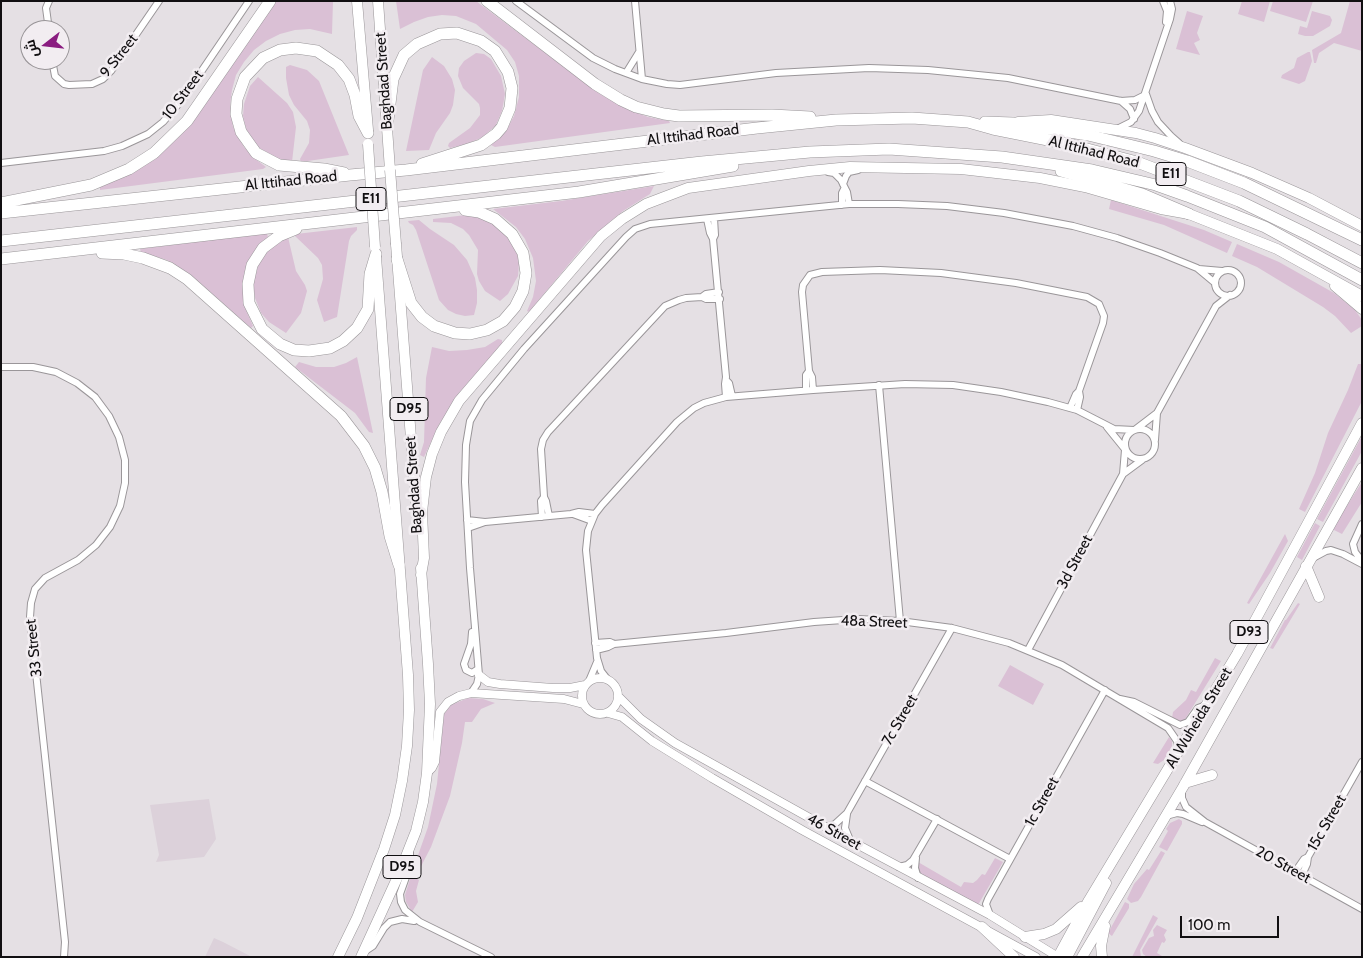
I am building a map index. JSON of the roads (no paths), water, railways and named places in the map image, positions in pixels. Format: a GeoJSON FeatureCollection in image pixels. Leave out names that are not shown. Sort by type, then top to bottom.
{"type":"FeatureCollection","features":[{"type":"Feature","properties":{"kind":"highway"},"geometry":{"type":"LineString","coordinates":[[1,203],[91,185],[129,169],[154,153],[187,121],[270,1]]}},
{"type":"Feature","properties":{"kind":"highway"},"geometry":{"type":"LineString","coordinates":[[487,1],[595,84],[621,100],[648,111],[686,116],[772,115],[836,120]]}},
{"type":"Feature","properties":{"kind":"highway"},"geometry":{"type":"LineString","coordinates":[[387,128],[391,87],[396,70],[410,49],[424,39],[440,34],[466,35],[488,46],[505,64],[511,80],[512,98],[507,118],[496,134],[475,148],[440,157],[406,170]]}},
{"type":"Feature","properties":{"kind":"highway"},"geometry":{"type":"LineString","coordinates":[[350,175],[324,169],[279,165],[256,153],[241,132],[236,114],[241,84],[256,64],[271,54],[296,48],[317,51],[338,65],[349,79],[368,139]]}},
{"type":"Feature","properties":{"kind":"highway","name":"Al Ittihad Road"},"geometry":{"type":"LineString","coordinates":[[1,213],[406,170],[725,131],[836,120],[912,118],[968,122],[1094,150],[1170,174],[1239,201],[1362,263]]}},
{"type":"Feature","properties":{"kind":"highway"},"geometry":{"type":"LineString","coordinates":[[968,122],[1012,123],[1121,142],[1187,161],[1244,183],[1362,240]]}},
{"type":"Feature","properties":{"kind":"highway","name":"Al Ittihad Road"},"geometry":{"type":"LineString","coordinates":[[1,241],[663,166],[841,150],[889,149],[964,153],[1038,162],[1124,177],[1188,196],[1265,228],[1362,280]]}},
{"type":"Feature","properties":{"kind":"highway"},"geometry":{"type":"LineString","coordinates":[[1,259],[240,231],[335,222],[579,192],[742,164],[781,155]]}},
{"type":"Feature","properties":{"kind":"highway"},"geometry":{"type":"LineString","coordinates":[[1038,162],[1078,177],[1142,194],[1189,214]]}},
{"type":"Feature","properties":{"kind":"highway"},"geometry":{"type":"LineString","coordinates":[[397,258],[411,303],[422,317],[440,329],[462,334],[479,332],[495,326],[515,307],[523,291],[526,273],[523,254],[512,234],[495,219],[479,212],[431,209]]}},
{"type":"Feature","properties":{"kind":"highway"},"geometry":{"type":"LineString","coordinates":[[335,222],[284,233],[268,243],[255,259],[248,278],[250,303],[262,329],[273,340],[294,350],[309,352],[330,348],[348,337],[360,324],[368,309],[370,274],[376,250]]}},
{"type":"Feature","properties":{"kind":"highway"},"geometry":{"type":"LineString","coordinates":[[65,253],[133,255],[152,260],[179,274],[196,286],[331,407],[357,435],[375,468],[382,492],[390,536],[399,565]]}},
{"type":"Feature","properties":{"kind":"main road","name":"Baghdad Street"},"geometry":{"type":"LineString","coordinates":[[338,957],[357,918],[395,816],[407,746],[409,710],[408,675],[357,1]]}},
{"type":"Feature","properties":{"kind":"main road","name":"Baghdad Street"},"geometry":{"type":"LineString","coordinates":[[362,954],[410,848],[423,802],[427,773],[430,704],[378,1]]}},
{"type":"Feature","properties":{"kind":"main road","name":"E11"},"geometry":{"type":"LineString","coordinates":[[1012,123],[1025,120],[1051,120],[1149,137],[1185,148],[1280,186],[1357,221],[1362,226]]}},
{"type":"Feature","properties":{"kind":"main road"},"geometry":{"type":"LineString","coordinates":[[421,575],[424,558],[422,512],[426,477],[432,454],[446,421],[466,391],[592,245],[611,227],[632,212],[673,193],[702,185],[809,170],[850,167],[961,169],[1040,178],[1085,187],[1161,209],[1189,214],[1258,240],[1362,296]]}},
{"type":"Feature","properties":{"kind":"main road"},"geometry":{"type":"LineString","coordinates":[[1315,269],[1362,309]]}},
{"type":"Feature","properties":{"kind":"main road","name":"Al Wuheida Street"},"geometry":{"type":"LineString","coordinates":[[1058,957],[1112,861],[1208,705],[1362,423]]}},
{"type":"Feature","properties":{"kind":"main road","name":"Al Wuheida Street"},"geometry":{"type":"LineString","coordinates":[[1082,957],[1184,785],[1362,468]]}},
{"type":"Feature","properties":{"kind":"main road"},"geometry":{"type":"LineString","coordinates":[[1308,563],[1318,597]]}},
{"type":"Feature","properties":{"kind":"main road"},"geometry":{"type":"LineString","coordinates":[[1184,785],[1212,775]]}},
{"type":"Feature","properties":{"kind":"main road"},"geometry":{"type":"LineString","coordinates":[[1067,957],[1112,873],[1112,861]]}},
{"type":"Feature","properties":{"kind":"main road"},"geometry":{"type":"LineString","coordinates":[[1025,937],[1044,934],[1056,929],[1089,900]]}},
{"type":"Feature","properties":{"kind":"main road"},"geometry":{"type":"LineString","coordinates":[[1102,957],[1102,938],[1113,907]]}},
{"type":"Feature","properties":{"kind":"main road"},"geometry":{"type":"LineString","coordinates":[[982,927],[1014,957]]}},
{"type":"Feature","properties":{"kind":"street"},"geometry":{"type":"LineString","coordinates":[[42,1],[48,5],[49,20]]}},
{"type":"Feature","properties":{"kind":"street","name":"9 Street"},"geometry":{"type":"LineString","coordinates":[[54,70],[55,76],[69,86],[98,82],[111,71],[159,1]]}},
{"type":"Feature","properties":{"kind":"street","name":"10 Street"},"geometry":{"type":"LineString","coordinates":[[1,163],[104,151],[122,146],[148,134],[176,108],[249,1]]}},
{"type":"Feature","properties":{"kind":"street"},"geometry":{"type":"LineString","coordinates":[[516,1],[583,52],[604,64],[642,79],[661,83],[680,85],[776,73],[869,68],[928,70],[1008,78],[1121,101],[1135,100],[1145,95]]}},
{"type":"Feature","properties":{"kind":"street"},"geometry":{"type":"LineString","coordinates":[[1163,1],[1167,15],[1164,36]]}},
{"type":"Feature","properties":{"kind":"street"},"geometry":{"type":"LineString","coordinates":[[1116,130],[1127,125],[1139,111],[1172,14],[1170,1]]}},
{"type":"Feature","properties":{"kind":"street"},"geometry":{"type":"LineString","coordinates":[[635,2],[642,79]]}},
{"type":"Feature","properties":{"kind":"street"},"geometry":{"type":"LineString","coordinates":[[626,73],[639,51]]}},
{"type":"Feature","properties":{"kind":"street"},"geometry":{"type":"LineString","coordinates":[[1145,95],[1158,122],[1170,136],[1185,148]]}},
{"type":"Feature","properties":{"kind":"street"},"geometry":{"type":"LineString","coordinates":[[1121,101],[1130,109],[1134,119]]}},
{"type":"Feature","properties":{"kind":"street"},"geometry":{"type":"LineString","coordinates":[[846,205],[842,193],[844,180],[849,172],[876,168]]}},
{"type":"Feature","properties":{"kind":"street"},"geometry":{"type":"LineString","coordinates":[[809,170],[834,173],[841,180],[844,187]]}},
{"type":"Feature","properties":{"kind":"street"},"geometry":{"type":"LineString","coordinates":[[471,693],[477,684],[479,672],[467,520],[465,464],[467,433],[475,410],[490,388],[630,232],[640,226],[846,205],[922,204],[1004,213],[1073,226],[1118,238],[1198,269],[1231,270],[1235,272],[1240,279],[1240,287],[1234,294],[1221,301],[1213,312],[1157,413],[1125,439],[1125,449]]}},
{"type":"Feature","properties":{"kind":"street"},"geometry":{"type":"LineString","coordinates":[[711,218],[715,235],[713,239],[720,296],[725,384],[729,397]]}},
{"type":"Feature","properties":{"kind":"street"},"geometry":{"type":"LineString","coordinates":[[1198,269],[1215,285],[1221,294],[1230,295]]}},
{"type":"Feature","properties":{"kind":"street"},"geometry":{"type":"LineString","coordinates":[[810,390],[812,377],[809,371],[802,292],[806,280],[816,273],[888,270],[941,273],[1016,283],[1079,296],[1098,309],[1100,330],[1079,391],[1076,394],[1074,409]]}},
{"type":"Feature","properties":{"kind":"street"},"geometry":{"type":"LineString","coordinates":[[1213,312],[1216,299],[1215,285],[1217,276],[1222,271]]}},
{"type":"Feature","properties":{"kind":"street"},"geometry":{"type":"LineString","coordinates":[[546,517],[541,449],[543,440],[548,432],[660,310],[679,300],[702,297],[706,299],[720,296]]}},
{"type":"Feature","properties":{"kind":"street","name":"33 Street"},"geometry":{"type":"LineString","coordinates":[[1,367],[33,367],[56,372],[77,383],[95,397],[109,416],[120,437],[125,460],[125,483],[122,498],[110,527],[96,545],[78,560],[45,578],[36,589],[30,603],[65,942],[64,957]]}},
{"type":"Feature","properties":{"kind":"street"},"geometry":{"type":"LineString","coordinates":[[427,773],[435,762],[440,712],[453,698],[471,693],[564,698],[583,704],[596,714],[608,713],[615,706],[618,696],[616,687],[601,671],[597,662],[586,542],[593,518],[602,505],[677,422],[694,408],[715,399],[729,397],[879,385],[929,384],[977,388],[1025,396],[1074,409],[1107,426],[1120,430],[1145,430],[1150,433],[1155,441]]}},
{"type":"Feature","properties":{"kind":"street"},"geometry":{"type":"LineString","coordinates":[[879,385],[900,621]]}},
{"type":"Feature","properties":{"kind":"street"},"geometry":{"type":"LineString","coordinates":[[1107,426],[1132,458],[1142,460],[1151,455],[1155,446],[1157,413]]}},
{"type":"Feature","properties":{"kind":"street","name":"3d Street"},"geometry":{"type":"LineString","coordinates":[[1028,650],[1123,474],[1125,449]]}},
{"type":"Feature","properties":{"kind":"street","name":"3d Street"},"geometry":{"type":"LineString","coordinates":[[1123,474],[1142,460]]}},
{"type":"Feature","properties":{"kind":"street"},"geometry":{"type":"LineString","coordinates":[[467,520],[485,522],[573,514],[593,518]]}},
{"type":"Feature","properties":{"kind":"street"},"geometry":{"type":"LineString","coordinates":[[468,528],[485,522]]}},
{"type":"Feature","properties":{"kind":"street"},"geometry":{"type":"LineString","coordinates":[[1362,524],[1353,544],[1355,552],[1362,562]]}},
{"type":"Feature","properties":{"kind":"street"},"geometry":{"type":"LineString","coordinates":[[1308,563],[1320,553],[1331,550],[1362,562]]}},
{"type":"Feature","properties":{"kind":"street"},"geometry":{"type":"LineString","coordinates":[[473,608],[471,644],[464,664],[469,672],[479,672]]}},
{"type":"Feature","properties":{"kind":"street","name":"48a Street"},"geometry":{"type":"LineString","coordinates":[[596,646],[608,648],[614,644],[836,620],[900,621],[952,628],[991,637],[1062,664],[1171,731],[1177,740],[1180,752]]}},
{"type":"Feature","properties":{"kind":"street","name":"7c Street"},"geometry":{"type":"LineString","coordinates":[[825,827],[835,824],[847,813],[952,628]]}},
{"type":"Feature","properties":{"kind":"street"},"geometry":{"type":"LineString","coordinates":[[583,704],[582,696],[597,662]]}},
{"type":"Feature","properties":{"kind":"street"},"geometry":{"type":"LineString","coordinates":[[479,672],[484,680],[495,684],[553,688],[570,688],[599,678],[608,680]]}},
{"type":"Feature","properties":{"kind":"street","name":"1c Street"},"geometry":{"type":"LineString","coordinates":[[990,915],[987,910],[988,899],[1105,690]]}},
{"type":"Feature","properties":{"kind":"street","name":"46 Street"},"geometry":{"type":"LineString","coordinates":[[618,696],[634,714],[658,732],[825,827],[990,915],[1058,957]]}},
{"type":"Feature","properties":{"kind":"street","name":"48a Street"},"geometry":{"type":"LineString","coordinates":[[1120,699],[1134,702],[1180,725],[1188,722],[1198,708],[1208,705]]}},
{"type":"Feature","properties":{"kind":"street","name":"46 Street"},"geometry":{"type":"LineString","coordinates":[[608,713],[629,721],[652,741],[712,778],[856,860],[1036,957]]}},
{"type":"Feature","properties":{"kind":"street","name":"15c Street"},"geometry":{"type":"LineString","coordinates":[[1299,874],[1304,859],[1308,857],[1360,770],[1362,762]]}},
{"type":"Feature","properties":{"kind":"street"},"geometry":{"type":"LineString","coordinates":[[865,780],[1010,859]]}},
{"type":"Feature","properties":{"kind":"street","name":"20 Street"},"geometry":{"type":"LineString","coordinates":[[1184,785],[1182,798],[1186,807],[1205,822],[1362,909]]}},
{"type":"Feature","properties":{"kind":"street"},"geometry":{"type":"LineString","coordinates":[[847,813],[845,828],[851,841]]}},
{"type":"Feature","properties":{"kind":"street","name":"20 Street"},"geometry":{"type":"LineString","coordinates":[[1165,817],[1177,813],[1205,822]]}},
{"type":"Feature","properties":{"kind":"street"},"geometry":{"type":"LineString","coordinates":[[899,867],[910,863],[916,857],[937,820]]}},
{"type":"Feature","properties":{"kind":"street"},"geometry":{"type":"LineString","coordinates":[[410,848],[410,866],[400,898],[405,910],[420,922],[491,957]]}},
{"type":"Feature","properties":{"kind":"street"},"geometry":{"type":"LineString","coordinates":[[916,857],[915,868],[918,878]]}},
{"type":"Feature","properties":{"kind":"street"},"geometry":{"type":"LineString","coordinates":[[362,954],[373,946],[390,922],[402,919],[420,922]]}}]}
